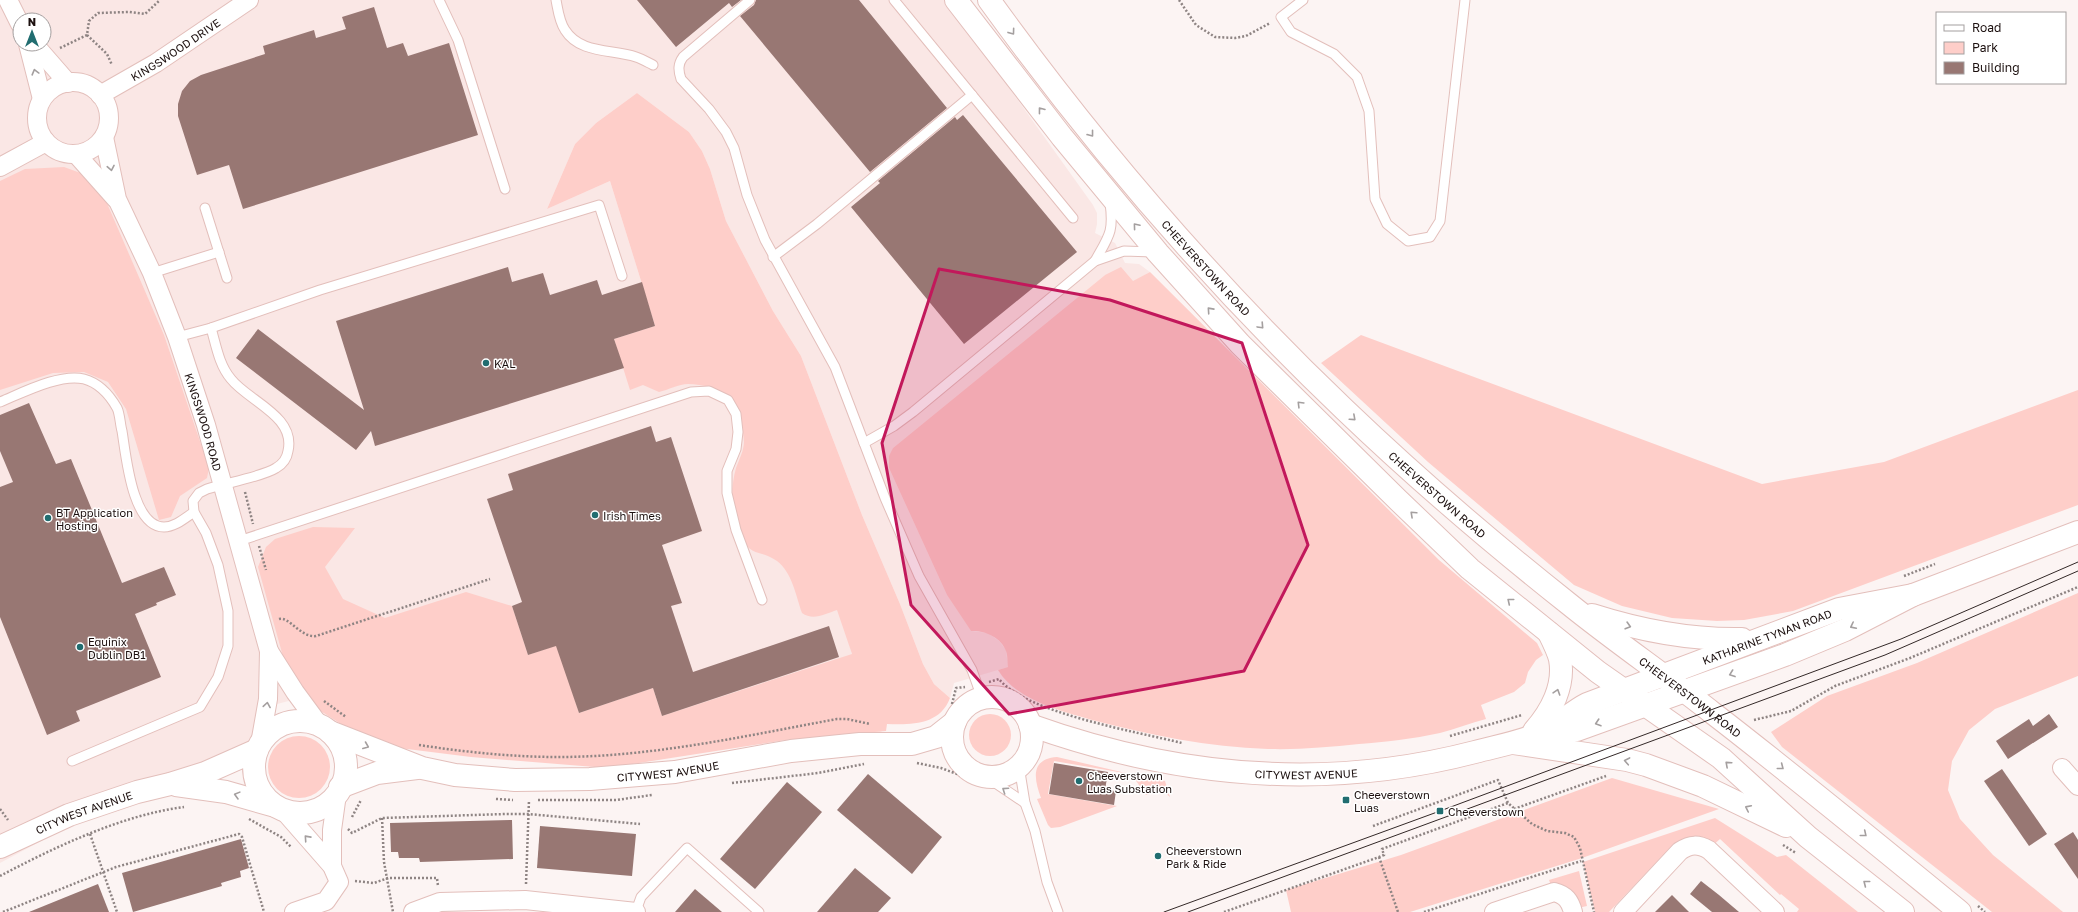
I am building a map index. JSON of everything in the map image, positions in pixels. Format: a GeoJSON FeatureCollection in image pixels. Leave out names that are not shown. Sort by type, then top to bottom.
{"type":"FeatureCollection","features":[{"type":"Feature","properties":{"kind":"main road"},"geometry":{"type":"LineString","coordinates":[[956,0],[1062,137],[1158,253],[1240,344],[1397,499],[1470,569],[1623,690],[1721,758],[1808,837],[1903,912]]}},
{"type":"Feature","properties":{"kind":"main road","name":"CHEEVERSTOWN ROAD"},"geometry":{"type":"LineString","coordinates":[[989,0],[1021,44],[1108,155],[1159,216],[1262,327],[1346,411],[1577,610],[1828,804],[1960,912]]}},
{"type":"Feature","properties":{"kind":"main road","name":"KATHARINE TYNAN ROAD"},"geometry":{"type":"LineString","coordinates":[[1684,692],[1785,655],[1845,630],[1913,595],[2078,532]]}},
{"type":"Feature","properties":{"kind":"main road","name":"KATHARINE TYNAN ROAD"},"geometry":{"type":"LineString","coordinates":[[1623,690],[1839,609],[1913,595]]}},
{"type":"Feature","properties":{"kind":"main road"},"geometry":{"type":"LineString","coordinates":[[1577,610],[1628,627],[1668,635],[1704,639],[1760,639]]}},
{"type":"Feature","properties":{"kind":"main road"},"geometry":{"type":"LineString","coordinates":[[1549,632],[1560,659],[1559,685],[1552,707],[1544,721],[1529,737],[1646,765],[1703,786],[1808,837]]}},
{"type":"Feature","properties":{"kind":"main road","name":"CITYWEST AVENUE"},"geometry":{"type":"LineString","coordinates":[[1529,737],[1576,709],[1623,690]]}},
{"type":"Feature","properties":{"kind":"main road"},"geometry":{"type":"LineString","coordinates":[[1022,762],[1030,748],[1032,736],[1030,725],[1025,714],[1017,705],[980,692],[966,707],[952,715],[953,745],[957,756],[969,769],[985,776],[998,776],[1012,771],[1022,762],[1039,746],[1064,737]]}},
{"type":"Feature","properties":{"kind":"main road","name":"CITYWEST AVENUE"},"geometry":{"type":"LineString","coordinates":[[1030,725],[1064,737],[1180,765],[1226,772],[1276,775],[1321,775],[1424,763],[1529,737],[1576,730],[1684,692]]}},
{"type":"Feature","properties":{"kind":"main road","name":"CITYWEST AVENUE"},"geometry":{"type":"LineString","coordinates":[[912,744],[936,736],[952,715]]}},
{"type":"Feature","properties":{"kind":"main road"},"geometry":{"type":"LineString","coordinates":[[304,721],[325,729],[341,747],[346,764],[344,779],[339,791],[325,806],[311,812],[296,813],[279,808],[260,792],[255,778],[254,764],[259,747],[264,738],[275,728],[288,722],[304,721]]}},
{"type":"Feature","properties":{"kind":"main road","name":"CITYWEST AVENUE"},"geometry":{"type":"LineString","coordinates":[[325,729],[422,768],[455,775],[515,780],[590,779],[675,772],[791,752],[860,744],[912,744],[957,756]]}},
{"type":"Feature","properties":{"kind":"main road","name":"CITYWEST AVENUE"},"geometry":{"type":"LineString","coordinates":[[0,846],[69,815],[136,792],[170,784],[205,773],[259,747]]}},
{"type":"Feature","properties":{"kind":"main road","name":"CITYWEST AVENUE"},"geometry":{"type":"LineString","coordinates":[[339,791],[377,773],[422,768]]}},
{"type":"Feature","properties":{"kind":"main road","name":"CITYWEST AVENUE"},"geometry":{"type":"LineString","coordinates":[[170,784],[226,792],[279,808]]}},
{"type":"Feature","properties":{"kind":"street"},"geometry":{"type":"LineString","coordinates":[[8,0],[14,12]]}},
{"type":"Feature","properties":{"kind":"street","name":"KINGSWOOD DRIVE"},"geometry":{"type":"LineString","coordinates":[[100,95],[156,63],[249,0]]}},
{"type":"Feature","properties":{"kind":"street"},"geometry":{"type":"LineString","coordinates":[[30,52],[42,99]]}},
{"type":"Feature","properties":{"kind":"street"},"geometry":{"type":"LineString","coordinates":[[41,52],[68,83]]}},
{"type":"Feature","properties":{"kind":"street"},"geometry":{"type":"LineString","coordinates":[[68,83],[85,85],[100,95],[106,104],[108,115],[108,126],[104,137],[96,146],[87,151],[76,154],[65,153],[54,149],[46,142],[40,132],[37,121],[38,110],[42,99],[58,86],[68,83]]}},
{"type":"Feature","properties":{"kind":"street","name":"KINGSWOOD ROAD"},"geometry":{"type":"LineString","coordinates":[[104,137],[117,199],[152,273],[177,337],[223,484],[268,651],[268,699],[259,747]]}},
{"type":"Feature","properties":{"kind":"street"},"geometry":{"type":"LineString","coordinates":[[0,168],[46,142]]}},
{"type":"Feature","properties":{"kind":"street","name":"KINGSWOOD ROAD"},"geometry":{"type":"LineString","coordinates":[[76,154],[117,199]]}},
{"type":"Feature","properties":{"kind":"street","name":"KINGSWOOD ROAD"},"geometry":{"type":"LineString","coordinates":[[268,651],[295,692],[325,729]]}},
{"type":"Feature","properties":{"kind":"street"},"geometry":{"type":"LineString","coordinates":[[2062,768],[2078,786]]}},
{"type":"Feature","properties":{"kind":"street"},"geometry":{"type":"LineString","coordinates":[[294,912],[326,900],[336,874],[332,830],[339,791]]}},
{"type":"Feature","properties":{"kind":"street"},"geometry":{"type":"LineString","coordinates":[[279,808],[336,874]]}},
{"type":"Feature","properties":{"kind":"street"},"geometry":{"type":"LineString","coordinates":[[1623,912],[1680,851],[1689,846],[1700,846],[1709,850],[1775,912]]}},
{"type":"Feature","properties":{"kind":"street"},"geometry":{"type":"LineString","coordinates":[[1494,912],[1554,892],[1562,894],[1569,900],[1573,912]]}},
{"type":"Feature","properties":{"kind":"street"},"geometry":{"type":"LineString","coordinates":[[413,912],[451,905],[526,900],[636,911]]}},
{"type":"Feature","properties":{"kind":"lane"},"geometry":{"type":"LineString","coordinates":[[439,0],[458,40],[505,189]]}},
{"type":"Feature","properties":{"kind":"lane"},"geometry":{"type":"LineString","coordinates":[[556,0],[559,16],[565,31],[582,45],[600,51],[635,57],[653,64]]}},
{"type":"Feature","properties":{"kind":"lane"},"geometry":{"type":"LineString","coordinates":[[750,0],[683,57],[679,63],[679,74],[681,79],[726,132],[734,148],[747,194],[772,257],[820,337],[835,367],[885,498],[919,576],[972,670],[980,692]]}},
{"type":"Feature","properties":{"kind":"lane"},"geometry":{"type":"LineString","coordinates":[[894,0],[1073,218]]}},
{"type":"Feature","properties":{"kind":"lane"},"geometry":{"type":"LineString","coordinates":[[1303,0],[1281,17],[1291,32],[1334,54],[1357,77],[1369,111],[1375,199],[1387,224],[1408,241],[1430,237],[1440,221],[1465,0]]}},
{"type":"Feature","properties":{"kind":"lane"},"geometry":{"type":"LineString","coordinates":[[772,257],[818,224],[972,95]]}},
{"type":"Feature","properties":{"kind":"lane"},"geometry":{"type":"LineString","coordinates":[[1095,261],[1108,237],[1113,223],[1109,195]]}},
{"type":"Feature","properties":{"kind":"lane"},"geometry":{"type":"LineString","coordinates":[[177,337],[211,328],[320,290],[599,205],[622,276]]}},
{"type":"Feature","properties":{"kind":"lane"},"geometry":{"type":"LineString","coordinates":[[205,208],[227,278]]}},
{"type":"Feature","properties":{"kind":"lane"},"geometry":{"type":"LineString","coordinates":[[864,442],[894,426],[913,412],[1095,261],[1124,251],[1158,253]]}},
{"type":"Feature","properties":{"kind":"lane"},"geometry":{"type":"LineString","coordinates":[[152,273],[219,252]]}},
{"type":"Feature","properties":{"kind":"lane"},"geometry":{"type":"LineString","coordinates":[[72,761],[200,707],[218,677],[228,646],[228,611],[218,565],[206,532],[194,512],[193,501],[199,493],[276,468],[288,454],[290,436],[285,426],[275,416],[231,380],[223,366],[211,328]]}},
{"type":"Feature","properties":{"kind":"lane"},"geometry":{"type":"LineString","coordinates":[[0,402],[59,379],[83,379],[103,387],[118,409],[135,495],[142,513],[152,525],[165,527],[179,522],[194,512]]}},
{"type":"Feature","properties":{"kind":"lane"},"geometry":{"type":"LineString","coordinates":[[239,541],[691,392],[710,391],[728,400],[736,414],[738,432],[736,449],[727,471],[727,493],[736,530],[762,600]]}},
{"type":"Feature","properties":{"kind":"lane"},"geometry":{"type":"LineString","coordinates":[[1022,762],[1025,803],[1035,831],[1047,882],[1058,912]]}},
{"type":"Feature","properties":{"kind":"lane"},"geometry":{"type":"LineString","coordinates":[[985,776],[1025,803]]}},
{"type":"Feature","properties":{"kind":"lane"},"geometry":{"type":"LineString","coordinates":[[636,911],[641,897],[687,848],[759,912]]}},
{"type":"Feature","properties":{"kind":"path"},"geometry":{"type":"LineString","coordinates":[[112,65],[107,54],[88,35],[89,21],[98,13],[128,12],[145,14],[160,0]]}},
{"type":"Feature","properties":{"kind":"path"},"geometry":{"type":"LineString","coordinates":[[1179,0],[1196,24],[1215,37],[1236,38],[1246,36],[1281,17]]}},
{"type":"Feature","properties":{"kind":"path"},"geometry":{"type":"LineString","coordinates":[[58,50],[88,35]]}},
{"type":"Feature","properties":{"kind":"path"},"geometry":{"type":"LineString","coordinates":[[279,619],[286,620],[305,634],[316,636],[490,578]]}},
{"type":"Feature","properties":{"kind":"path"},"geometry":{"type":"LineString","coordinates":[[1753,721],[1791,711],[1835,686],[1910,658],[2078,588]]}},
{"type":"Feature","properties":{"kind":"path"},"geometry":{"type":"LineString","coordinates":[[952,715],[956,688],[980,692],[999,679],[1006,687],[1044,707],[1183,744]]}},
{"type":"Feature","properties":{"kind":"path"},"geometry":{"type":"LineString","coordinates":[[1449,737],[1526,713]]}},
{"type":"Feature","properties":{"kind":"path"},"geometry":{"type":"LineString","coordinates":[[417,745],[507,755],[567,757],[660,750],[837,719],[847,719],[876,725]]}},
{"type":"Feature","properties":{"kind":"path"},"geometry":{"type":"LineString","coordinates":[[1514,809],[1607,776]]}},
{"type":"Feature","properties":{"kind":"path"},"geometry":{"type":"LineString","coordinates":[[1373,826],[1498,780],[1508,803],[1537,827],[1547,831],[1570,834],[1580,848],[1581,861],[1594,912]]}},
{"type":"Feature","properties":{"kind":"path"},"geometry":{"type":"LineString","coordinates":[[526,900],[529,800]]}},
{"type":"Feature","properties":{"kind":"path"},"geometry":{"type":"LineString","coordinates":[[1224,912],[1379,857],[1384,855],[1382,849],[1508,803]]}},
{"type":"Feature","properties":{"kind":"path"},"geometry":{"type":"LineString","coordinates":[[0,876],[90,834],[162,810],[190,806]]}},
{"type":"Feature","properties":{"kind":"path"},"geometry":{"type":"LineString","coordinates":[[0,809],[8,820]]}},
{"type":"Feature","properties":{"kind":"path"},"geometry":{"type":"LineString","coordinates":[[348,829],[352,833],[382,818],[528,814],[640,824]]}},
{"type":"Feature","properties":{"kind":"path"},"geometry":{"type":"LineString","coordinates":[[242,816],[281,837],[294,851]]}},
{"type":"Feature","properties":{"kind":"path"},"geometry":{"type":"LineString","coordinates":[[382,818],[384,862],[393,912]]}},
{"type":"Feature","properties":{"kind":"path"},"geometry":{"type":"LineString","coordinates":[[90,834],[117,912]]}},
{"type":"Feature","properties":{"kind":"path"},"geometry":{"type":"LineString","coordinates":[[3,912],[102,872],[239,834],[242,837],[264,912]]}},
{"type":"Feature","properties":{"kind":"path"},"geometry":{"type":"LineString","coordinates":[[1379,857],[1398,912]]}},
{"type":"Feature","properties":{"kind":"path"},"geometry":{"type":"LineString","coordinates":[[1424,912],[1581,861]]}},
{"type":"Feature","properties":{"kind":"path"},"geometry":{"type":"LineString","coordinates":[[336,874],[346,879],[361,883],[374,883],[388,878],[437,878],[451,905]]}},
{"type":"Feature","properties":{"kind":"highlighted area"},"geometry":{"type":"Polygon","coordinates":[[[939,269],[1110,300],[1242,343],[1308,545],[1244,671],[1009,714],[911,605],[882,443],[939,269]]]}},
{"type":"Feature","properties":{"kind":"shaded area"},"geometry":{"type":"Polygon","coordinates":[[[0,0],[946,0],[1093,205],[1097,213],[1095,233],[1115,243],[1125,263],[1139,264],[1150,272],[1133,282],[1105,275],[893,448],[889,468],[947,595],[971,631],[988,633],[999,641],[1006,650],[1008,667],[954,683],[950,698],[934,684],[923,664],[900,604],[862,515],[801,356],[773,311],[726,221],[710,169],[702,151],[689,132],[637,93],[596,123],[575,144],[547,209],[610,181],[655,326],[692,366],[723,377],[835,597],[852,654],[882,733],[574,748],[323,692],[258,709],[255,732],[231,762],[73,824],[0,863],[0,0]]]}},
{"type":"Feature","properties":{"kind":"green space"},"geometry":{"type":"Polygon","coordinates":[[[637,93],[689,132],[702,151],[710,169],[726,221],[773,311],[801,356],[862,515],[900,604],[923,664],[934,684],[950,698],[939,714],[932,718],[924,722],[887,724],[886,731],[786,740],[607,768],[471,757],[383,746],[352,731],[322,712],[313,703],[284,660],[258,567],[266,547],[275,539],[313,527],[355,528],[325,567],[343,599],[385,618],[466,592],[512,606],[528,655],[557,645],[579,713],[653,688],[662,716],[852,654],[837,610],[815,617],[802,613],[793,585],[786,571],[771,557],[756,552],[748,547],[740,534],[733,509],[732,493],[734,476],[743,448],[744,438],[742,426],[734,402],[722,392],[705,386],[693,384],[681,385],[659,392],[643,385],[630,390],[614,339],[655,326],[610,181],[547,209],[575,144],[596,123],[637,93]]]}},
{"type":"Feature","properties":{"kind":"green space"},"geometry":{"type":"Polygon","coordinates":[[[64,167],[86,175],[103,194],[164,335],[209,468],[207,478],[180,496],[171,517],[159,520],[126,409],[108,382],[84,372],[53,373],[0,390],[0,181],[25,169],[64,167]]]}},
{"type":"Feature","properties":{"kind":"green space"},"geometry":{"type":"Polygon","coordinates":[[[1121,267],[1133,281],[1150,272],[1439,560],[1537,643],[1543,655],[1536,660],[1528,672],[1525,683],[1514,692],[1481,705],[1486,719],[1440,733],[1389,741],[1302,749],[1246,748],[1201,743],[1136,731],[1080,716],[1053,708],[1027,697],[1006,680],[998,670],[1008,667],[1007,653],[1004,646],[992,635],[971,631],[947,595],[889,468],[889,456],[893,448],[1105,275],[1121,267]]]}},
{"type":"Feature","properties":{"kind":"green space"},"geometry":{"type":"Polygon","coordinates":[[[1361,335],[1762,484],[1884,462],[2078,390],[2078,505],[1793,611],[1744,620],[1717,621],[1672,618],[1622,606],[1574,585],[1428,462],[1321,363],[1361,335]]]}},
{"type":"Feature","properties":{"kind":"green space"},"geometry":{"type":"Polygon","coordinates":[[[2078,593],[2078,676],[1995,709],[1969,730],[1952,761],[1948,790],[1960,819],[1993,855],[2063,912],[1992,912],[1782,747],[1771,732],[1827,696],[1917,663],[2078,593]]]}},
{"type":"Feature","properties":{"kind":"green space"},"geometry":{"type":"Polygon","coordinates":[[[986,714],[994,714],[1002,717],[1008,723],[1011,735],[1008,747],[1002,753],[994,756],[986,756],[978,753],[972,747],[969,739],[969,731],[972,723],[978,717],[986,714]]]}},
{"type":"Feature","properties":{"kind":"green space"},"geometry":{"type":"Polygon","coordinates":[[[293,736],[305,736],[321,745],[328,755],[330,767],[328,779],[321,789],[305,798],[293,798],[282,793],[273,784],[268,773],[268,761],[273,750],[282,741],[293,736]]]}},
{"type":"Feature","properties":{"kind":"green space"},"geometry":{"type":"Polygon","coordinates":[[[1057,757],[1130,774],[1054,761],[1048,794],[1117,806],[1060,827],[1051,828],[1048,825],[1037,799],[1041,798],[1037,784],[1036,771],[1042,762],[1057,757]]]}},
{"type":"Feature","properties":{"kind":"green space"},"geometry":{"type":"Polygon","coordinates":[[[1132,775],[1165,781],[1170,797],[1163,791],[1146,795],[1132,775]]]}},
{"type":"Feature","properties":{"kind":"green space"},"geometry":{"type":"Polygon","coordinates":[[[1612,778],[1719,809],[1582,858],[1410,912],[1291,912],[1286,890],[1401,855],[1612,778]]]}},
{"type":"Feature","properties":{"kind":"green space"},"geometry":{"type":"Polygon","coordinates":[[[1715,818],[1777,857],[1786,855],[1858,912],[1797,912],[1799,909],[1781,894],[1780,895],[1720,839],[1711,847],[1675,852],[1671,847],[1609,912],[1595,912],[1583,862],[1715,818]]]}},
{"type":"Feature","properties":{"kind":"green space"},"geometry":{"type":"Polygon","coordinates":[[[1579,871],[1587,906],[1578,908],[1553,891],[1549,880],[1579,871]]]}},
{"type":"Feature","properties":{"kind":"building"},"geometry":{"type":"Polygon","coordinates":[[[637,0],[741,0],[732,7],[729,3],[676,47],[637,0]]]}},
{"type":"Feature","properties":{"kind":"building"},"geometry":{"type":"Polygon","coordinates":[[[756,0],[859,0],[947,108],[870,172],[740,16],[754,5],[756,0]]]}},
{"type":"Feature","properties":{"kind":"building"},"geometry":{"type":"Polygon","coordinates":[[[374,7],[387,48],[403,43],[408,56],[449,43],[478,135],[243,209],[229,165],[197,175],[178,116],[178,104],[182,91],[190,81],[201,75],[265,54],[263,46],[314,30],[316,38],[346,29],[342,17],[374,7]]]}},
{"type":"Feature","properties":{"kind":"building"},"geometry":{"type":"Polygon","coordinates":[[[963,115],[1077,252],[964,344],[851,207],[880,183],[878,181],[955,117],[957,120],[963,115]]]}},
{"type":"Feature","properties":{"kind":"building","name":"KAL"},"geometry":{"type":"Polygon","coordinates":[[[508,267],[512,282],[543,273],[550,295],[597,280],[602,295],[642,282],[655,326],[614,339],[624,368],[375,446],[371,431],[356,450],[236,358],[258,329],[364,410],[336,321],[508,267]]]}},
{"type":"Feature","properties":{"kind":"building"},"geometry":{"type":"Polygon","coordinates":[[[29,403],[56,464],[71,459],[122,583],[164,567],[176,595],[135,614],[161,677],[76,711],[80,721],[47,735],[0,617],[0,487],[13,482],[0,451],[0,415],[29,403]]]}},
{"type":"Feature","properties":{"kind":"building"},"geometry":{"type":"Polygon","coordinates":[[[651,426],[656,442],[671,437],[702,531],[662,545],[682,603],[671,606],[693,672],[829,626],[839,657],[662,716],[653,688],[579,713],[556,646],[528,655],[512,606],[522,602],[487,499],[513,490],[508,474],[651,426]]]}},
{"type":"Feature","properties":{"kind":"building"},"geometry":{"type":"Polygon","coordinates":[[[2049,714],[2058,727],[2008,759],[1996,741],[2029,719],[2033,726],[2049,714]]]}},
{"type":"Feature","properties":{"kind":"building","name":"Cheeverstown Luas Substation"},"geometry":{"type":"Polygon","coordinates":[[[1054,763],[1108,772],[1105,790],[1116,791],[1114,805],[1049,794],[1054,763]]]}},
{"type":"Feature","properties":{"kind":"building"},"geometry":{"type":"Polygon","coordinates":[[[2002,769],[2047,834],[2029,846],[1984,781],[2002,769]]]}},
{"type":"Feature","properties":{"kind":"building"},"geometry":{"type":"Polygon","coordinates":[[[868,774],[942,837],[912,874],[837,810],[868,774]]]}},
{"type":"Feature","properties":{"kind":"building"},"geometry":{"type":"Polygon","coordinates":[[[787,782],[822,812],[755,889],[720,859],[787,782]]]}},
{"type":"Feature","properties":{"kind":"building"},"geometry":{"type":"Polygon","coordinates":[[[512,820],[513,859],[420,862],[419,858],[399,858],[398,852],[391,852],[390,823],[512,820]]]}},
{"type":"Feature","properties":{"kind":"building"},"geometry":{"type":"Polygon","coordinates":[[[540,826],[636,834],[632,876],[537,868],[540,826]]]}},
{"type":"Feature","properties":{"kind":"building"},"geometry":{"type":"Polygon","coordinates":[[[2073,832],[2078,840],[2078,879],[2054,844],[2073,832]]]}},
{"type":"Feature","properties":{"kind":"building"},"geometry":{"type":"Polygon","coordinates":[[[241,839],[249,868],[240,871],[241,877],[221,883],[222,886],[133,912],[122,873],[241,839]]]}},
{"type":"Feature","properties":{"kind":"building"},"geometry":{"type":"Polygon","coordinates":[[[855,868],[891,898],[878,912],[817,912],[855,868]]]}},
{"type":"Feature","properties":{"kind":"building"},"geometry":{"type":"Polygon","coordinates":[[[1701,881],[1739,912],[1712,912],[1690,894],[1701,881]]]}},
{"type":"Feature","properties":{"kind":"building"},"geometry":{"type":"Polygon","coordinates":[[[98,884],[109,912],[29,912],[98,884]]]}},
{"type":"Feature","properties":{"kind":"building"},"geometry":{"type":"Polygon","coordinates":[[[695,889],[722,912],[675,912],[695,889]]]}},
{"type":"Feature","properties":{"kind":"building"},"geometry":{"type":"Polygon","coordinates":[[[1672,895],[1689,912],[1655,912],[1672,895]]]}},
{"type":"Feature","properties":{"kind":"tram line"},"geometry":{"type":"LineString","coordinates":[[1164,912],[1901,639],[2078,562]]}},
{"type":"Feature","properties":{"kind":"tram line"},"geometry":{"type":"LineString","coordinates":[[1188,912],[1885,655],[2078,571]]}},
{"type":"Feature","properties":{"kind":"place","name":"KAL"},"geometry":{"type":"Point","coordinates":[486,363]}},
{"type":"Feature","properties":{"kind":"place","name":"Irish Times"},"geometry":{"type":"Point","coordinates":[595,515]}},
{"type":"Feature","properties":{"kind":"place","name":"BT Application Hosting"},"geometry":{"type":"Point","coordinates":[48,518]}},
{"type":"Feature","properties":{"kind":"place","name":"Equinix Dublin DB1"},"geometry":{"type":"Point","coordinates":[80,647]}},
{"type":"Feature","properties":{"kind":"place","name":"Cheeverstown Luas Substation"},"geometry":{"type":"Point","coordinates":[1079,781]}},
{"type":"Feature","properties":{"kind":"place","name":"Cheeverstown Luas"},"geometry":{"type":"Point","coordinates":[1346,800]}},
{"type":"Feature","properties":{"kind":"place","name":"Cheeverstown"},"geometry":{"type":"Point","coordinates":[1440,811]}},
{"type":"Feature","properties":{"kind":"place","name":"Cheeverstown Park & Ride"},"geometry":{"type":"Point","coordinates":[1158,856]}}]}
